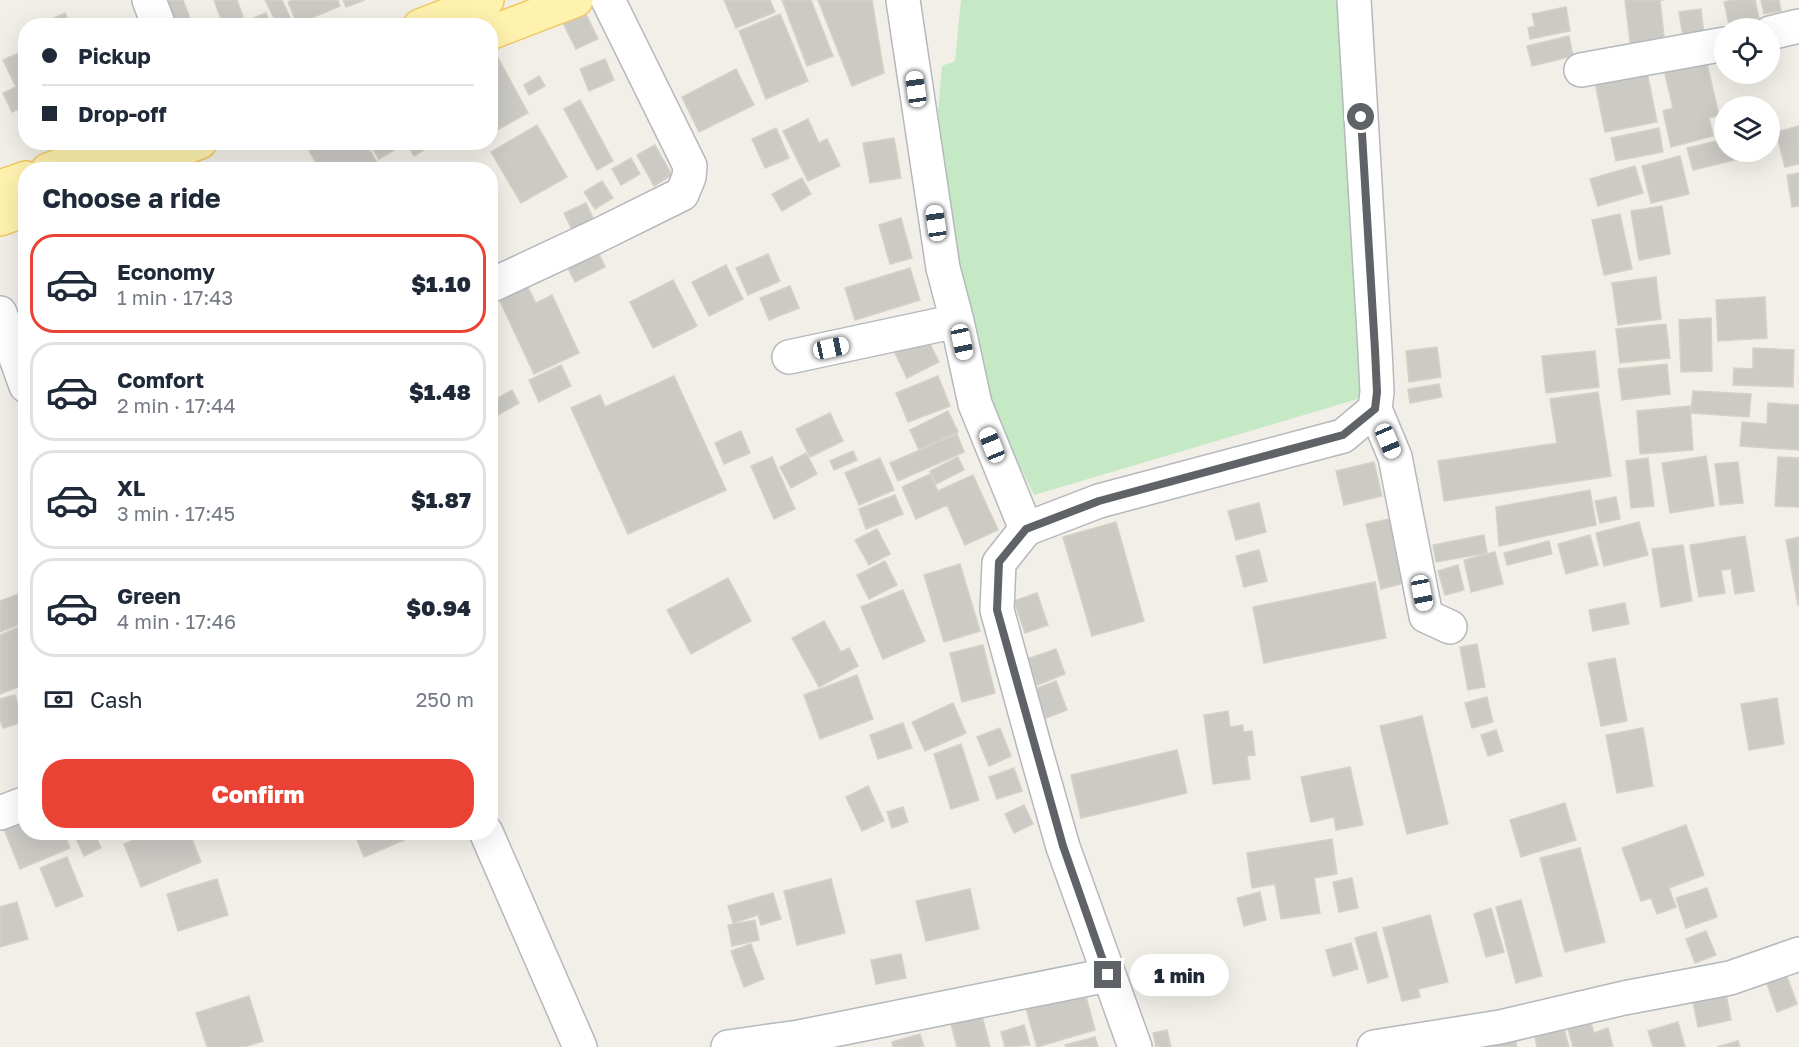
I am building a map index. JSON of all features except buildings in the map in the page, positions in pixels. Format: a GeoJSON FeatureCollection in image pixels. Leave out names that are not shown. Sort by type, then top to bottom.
{"type":"FeatureCollection","features":[{"type":"Feature","properties":{"kind":"main road"},"geometry":{"type":"LineString","coordinates":[[441,18],[487,0]]}},
{"type":"Feature","properties":{"kind":"main road"},"geometry":{"type":"LineString","coordinates":[[498,30],[576,0]]}},
{"type":"Feature","properties":{"kind":"main road"},"geometry":{"type":"LineString","coordinates":[[69,162],[100,150]]}},
{"type":"Feature","properties":{"kind":"main road"},"geometry":{"type":"LineString","coordinates":[[150,162],[180,150]]}},
{"type":"Feature","properties":{"kind":"main road"},"geometry":{"type":"LineString","coordinates":[[0,187],[18,181]]}},
{"type":"Feature","properties":{"kind":"main road"},"geometry":{"type":"LineString","coordinates":[[0,219],[18,213]]}},
{"type":"Feature","properties":{"kind":"street"},"geometry":{"type":"LineString","coordinates":[[148,0],[156,18]]}},
{"type":"Feature","properties":{"kind":"street"},"geometry":{"type":"LineString","coordinates":[[498,282],[597,237],[682,194],[686,185],[690,166],[608,0]]}},
{"type":"Feature","properties":{"kind":"street"},"geometry":{"type":"LineString","coordinates":[[903,0],[943,268],[975,404],[1026,529]]}},
{"type":"Feature","properties":{"kind":"street"},"geometry":{"type":"LineString","coordinates":[[1354,0],[1375,350],[1377,392],[1375,409],[1395,457],[1426,616],[1450,627]]}},
{"type":"Feature","properties":{"kind":"street"},"geometry":{"type":"LineString","coordinates":[[1780,31],[1799,26]]}},
{"type":"Feature","properties":{"kind":"street"},"geometry":{"type":"LineString","coordinates":[[1581,70],[1714,46]]}},
{"type":"Feature","properties":{"kind":"street"},"geometry":{"type":"LineString","coordinates":[[0,313],[18,364]]}},
{"type":"Feature","properties":{"kind":"street"},"geometry":{"type":"LineString","coordinates":[[789,357],[957,321]]}},
{"type":"Feature","properties":{"kind":"street"},"geometry":{"type":"LineString","coordinates":[[1135,1047],[1063,846],[997,610],[999,562],[1026,529],[1099,501],[1343,435],[1375,409]]}},
{"type":"Feature","properties":{"kind":"street"},"geometry":{"type":"LineString","coordinates":[[0,813],[18,806]]}},
{"type":"Feature","properties":{"kind":"street"},"geometry":{"type":"LineString","coordinates":[[489,840],[580,1047]]}},
{"type":"Feature","properties":{"kind":"street"},"geometry":{"type":"LineString","coordinates":[[1374,1047],[1500,1027],[1624,998],[1730,978],[1799,954]]}},
{"type":"Feature","properties":{"kind":"street"},"geometry":{"type":"LineString","coordinates":[[728,1047],[797,1042],[1108,975]]}},
{"type":"Feature","properties":{"kind":"green space"},"geometry":{"type":"Polygon","coordinates":[[[961,0],[1337,0],[1363,362],[1361,398],[1034,495],[997,420],[960,279],[938,112],[942,66],[955,61],[961,0]]]}},
{"type":"Feature","properties":{"kind":"route"},"geometry":{"type":"LineString","coordinates":[[1108,975],[1063,846],[997,610],[999,562],[1026,529],[1099,501],[1343,435],[1375,409],[1377,392],[1375,350],[1361,117]]}}]}
